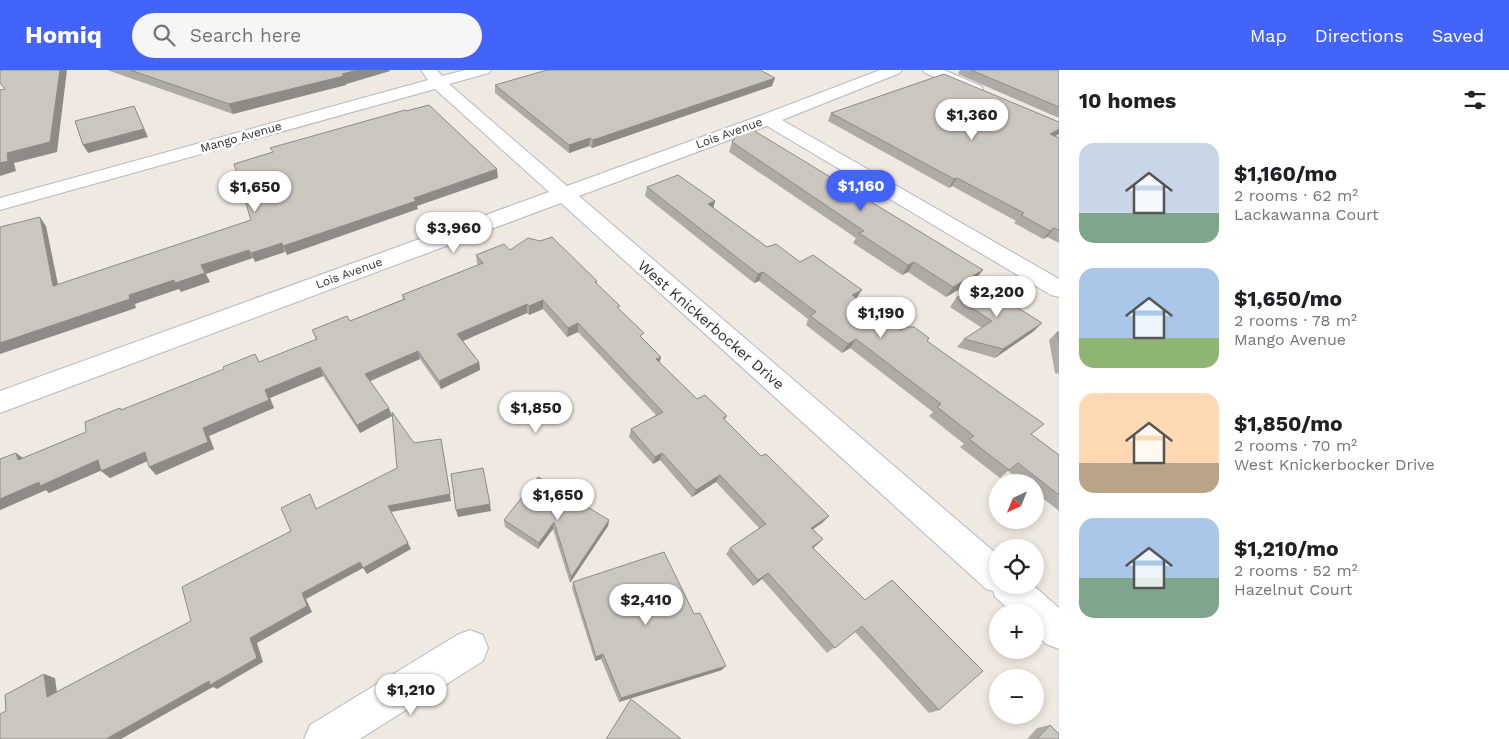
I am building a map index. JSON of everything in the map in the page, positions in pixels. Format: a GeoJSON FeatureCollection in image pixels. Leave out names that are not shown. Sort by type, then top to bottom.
{"type":"FeatureCollection","features":[{"type":"Feature","properties":{"kind":"street","name":"Mango Avenue"},"geometry":{"type":"LineString","coordinates":[[0,204],[433,76],[483,70]]}},
{"type":"Feature","properties":{"kind":"street","name":"Lois Avenue"},"geometry":{"type":"LineString","coordinates":[[0,402],[768,119],[894,70]]}},
{"type":"Feature","properties":{"kind":"street"},"geometry":{"type":"LineString","coordinates":[[931,70],[986,94]]}},
{"type":"Feature","properties":{"kind":"street","name":"West Knickerbocker Drive"},"geometry":{"type":"LineString","coordinates":[[433,76],[563,194],[989,569]]}},
{"type":"Feature","properties":{"kind":"street"},"geometry":{"type":"LineString","coordinates":[[768,119],[1059,289]]}},
{"type":"Feature","properties":{"kind":"street"},"geometry":{"type":"LineString","coordinates":[[1017,594],[1059,631]]}},
{"type":"Feature","properties":{"kind":"street"},"geometry":{"type":"LineString","coordinates":[[324,739],[470,648]]}},
{"type":"Feature","properties":{"kind":"building"},"geometry":{"type":"Polygon","coordinates":[[[0,70],[60,70],[50,142],[7,153],[8,161],[0,163],[0,90],[5,89],[0,83],[0,70]]]}},
{"type":"Feature","properties":{"kind":"building"},"geometry":{"type":"Polygon","coordinates":[[[130,70],[357,70],[342,74],[344,76],[229,104],[130,70]]]}},
{"type":"Feature","properties":{"kind":"building"},"geometry":{"type":"Polygon","coordinates":[[[547,70],[760,70],[775,78],[593,140],[590,138],[569,145],[495,85],[547,70]]]}},
{"type":"Feature","properties":{"kind":"building"},"geometry":{"type":"Polygon","coordinates":[[[971,70],[1059,70],[1059,107],[971,70]]]}},
{"type":"Feature","properties":{"kind":"building"},"geometry":{"type":"Polygon","coordinates":[[[944,74],[1059,122],[1059,129],[1050,134],[1059,138],[1059,230],[1054,228],[1050,231],[1021,215],[1024,213],[957,178],[954,179],[831,113],[944,74]]]}},
{"type":"Feature","properties":{"kind":"building"},"geometry":{"type":"Polygon","coordinates":[[[429,105],[497,169],[414,198],[416,201],[283,246],[282,243],[251,253],[249,250],[201,265],[205,273],[175,283],[174,280],[129,295],[130,299],[0,343],[0,227],[40,217],[53,286],[251,220],[234,164],[273,152],[270,148],[429,105]]]}},
{"type":"Feature","properties":{"kind":"building"},"geometry":{"type":"Polygon","coordinates":[[[134,106],[144,129],[83,145],[75,121],[134,106]]]}},
{"type":"Feature","properties":{"kind":"building"},"geometry":{"type":"Polygon","coordinates":[[[748,127],[983,270],[953,287],[914,262],[908,265],[859,233],[864,231],[732,142],[740,130],[748,127]]]}},
{"type":"Feature","properties":{"kind":"building"},"geometry":{"type":"Polygon","coordinates":[[[678,175],[715,201],[708,204],[767,247],[776,244],[800,262],[813,255],[862,290],[852,295],[901,330],[906,327],[914,327],[929,338],[927,341],[1044,424],[1031,434],[1059,455],[1059,495],[1044,483],[1044,474],[1032,474],[1018,463],[1009,470],[969,439],[974,436],[937,407],[941,404],[856,339],[848,344],[810,316],[816,312],[763,272],[758,274],[647,187],[678,175]]]}},
{"type":"Feature","properties":{"kind":"building"},"geometry":{"type":"Polygon","coordinates":[[[552,237],[597,281],[595,282],[620,306],[617,307],[644,333],[640,336],[661,357],[656,359],[697,399],[705,395],[727,416],[723,418],[761,456],[766,454],[829,516],[811,528],[823,539],[812,547],[865,600],[892,580],[983,671],[939,710],[862,626],[835,648],[768,573],[758,580],[730,548],[766,524],[720,475],[696,490],[662,453],[655,457],[631,429],[663,412],[578,323],[568,328],[543,300],[529,306],[527,304],[457,334],[479,362],[439,381],[418,351],[365,374],[389,408],[357,425],[320,367],[265,390],[269,400],[203,428],[208,442],[149,467],[145,452],[101,471],[98,460],[40,486],[39,482],[0,499],[0,459],[16,453],[18,460],[86,432],[85,422],[120,408],[121,410],[224,369],[223,367],[255,354],[259,362],[317,339],[312,330],[347,316],[350,321],[405,299],[402,295],[483,263],[476,255],[504,244],[510,250],[528,238],[540,241],[552,237]]]}},
{"type":"Feature","properties":{"kind":"building"},"geometry":{"type":"Polygon","coordinates":[[[980,284],[1042,323],[1003,349],[964,339],[992,321],[956,298],[980,284]]]}},
{"type":"Feature","properties":{"kind":"building"},"geometry":{"type":"Polygon","coordinates":[[[392,412],[414,443],[441,439],[450,494],[388,506],[408,543],[363,568],[360,562],[302,593],[307,606],[250,638],[257,658],[210,685],[209,681],[106,739],[0,739],[0,714],[6,711],[5,695],[44,674],[47,697],[191,621],[182,587],[291,531],[281,508],[310,494],[316,509],[397,468],[392,412]]]}},
{"type":"Feature","properties":{"kind":"building"},"geometry":{"type":"Polygon","coordinates":[[[483,468],[490,504],[456,510],[451,474],[483,468]]]}},
{"type":"Feature","properties":{"kind":"building"},"geometry":{"type":"Polygon","coordinates":[[[538,477],[609,520],[571,577],[554,522],[539,543],[504,520],[538,477]]]}},
{"type":"Feature","properties":{"kind":"building"},"geometry":{"type":"Polygon","coordinates":[[[664,552],[694,614],[700,613],[726,666],[621,698],[603,654],[596,657],[573,582],[664,552]]]}},
{"type":"Feature","properties":{"kind":"building"},"geometry":{"type":"Polygon","coordinates":[[[631,699],[681,739],[606,739],[631,699]]]}},
{"type":"Feature","properties":{"kind":"building"},"geometry":{"type":"Polygon","coordinates":[[[1050,725],[1059,734],[1059,739],[1037,739],[1050,725]]]}}]}
